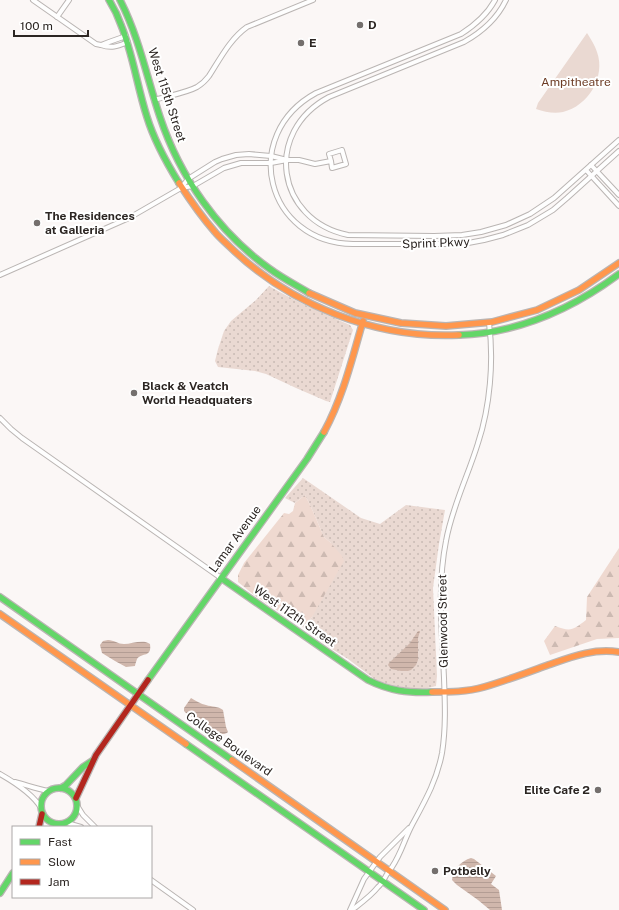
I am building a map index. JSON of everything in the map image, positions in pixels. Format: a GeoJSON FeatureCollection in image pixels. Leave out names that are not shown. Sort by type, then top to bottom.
{"type":"FeatureCollection","features":[{"type":"Feature","properties":{"kind":"street"},"geometry":{"type":"LineString","coordinates":[[33,0],[96,44],[113,48],[127,39]]}},
{"type":"Feature","properties":{"kind":"street"},"geometry":{"type":"LineString","coordinates":[[57,17],[69,0]]}},
{"type":"Feature","properties":{"kind":"street","name":"West 115th Street"},"geometry":{"type":"LineString","coordinates":[[109,0],[118,16],[127,39],[143,106],[153,136],[180,188],[211,229],[231,249],[254,269],[283,289],[305,301],[326,311],[362,324],[390,330],[429,335],[458,335],[490,332],[524,324],[562,310],[596,291],[619,274]]}},
{"type":"Feature","properties":{"kind":"street","name":"West 115th Street"},"geometry":{"type":"LineString","coordinates":[[120,0],[135,33],[154,100],[167,138],[188,179],[212,212],[247,251],[270,269],[311,294],[365,315],[402,323],[428,326],[457,326],[489,323],[531,312],[564,299],[597,280],[619,263]]}},
{"type":"Feature","properties":{"kind":"street"},"geometry":{"type":"LineString","coordinates":[[154,100],[188,91],[204,82],[234,38],[247,27],[313,0]]}},
{"type":"Feature","properties":{"kind":"street","name":"Sprint Pkwy"},"geometry":{"type":"LineString","coordinates":[[495,0],[479,21],[461,34],[320,91],[303,101],[291,112],[282,124],[274,143],[271,163],[272,179],[276,192],[281,204],[293,220],[304,230],[317,237],[345,244],[455,244],[494,238],[521,228],[545,215],[564,201],[619,151]]}},
{"type":"Feature","properties":{"kind":"street","name":"Sprint Pkwy"},"geometry":{"type":"LineString","coordinates":[[506,0],[499,13],[491,22],[477,34],[464,42],[329,97],[306,113],[294,131],[288,149],[287,160],[291,190],[308,215],[327,228],[341,234],[356,236],[462,235],[493,229],[519,220],[541,208],[619,140]]}},
{"type":"Feature","properties":{"kind":"street"},"geometry":{"type":"LineString","coordinates":[[101,46],[109,42],[127,39]]}},
{"type":"Feature","properties":{"kind":"street"},"geometry":{"type":"LineString","coordinates":[[342,150],[346,164],[332,168],[331,161],[329,154],[342,150]]}},
{"type":"Feature","properties":{"kind":"street"},"geometry":{"type":"LineString","coordinates":[[0,275],[129,218],[180,188],[188,179],[215,162],[229,156],[242,154],[271,156],[287,160]]}},
{"type":"Feature","properties":{"kind":"street"},"geometry":{"type":"LineString","coordinates":[[180,188],[193,186],[215,173],[241,163],[271,163],[287,160],[299,160],[315,164],[331,161]]}},
{"type":"Feature","properties":{"kind":"street"},"geometry":{"type":"LineString","coordinates":[[591,165],[619,195]]}},
{"type":"Feature","properties":{"kind":"street"},"geometry":{"type":"LineString","coordinates":[[586,170],[619,206]]}},
{"type":"Feature","properties":{"kind":"street","name":"Lamar Avenue"},"geometry":{"type":"LineString","coordinates":[[76,798],[92,761],[130,705],[321,437],[339,402],[365,315]]}},
{"type":"Feature","properties":{"kind":"street","name":"Glenwood Street"},"geometry":{"type":"LineString","coordinates":[[351,910],[379,887],[393,866],[412,824],[429,793],[442,753],[445,726],[445,692],[440,580],[450,522],[484,425],[492,355],[489,323]]}},
{"type":"Feature","properties":{"kind":"street","name":"West 112th Street"},"geometry":{"type":"LineString","coordinates":[[0,418],[22,438],[221,578],[360,675],[387,689],[399,692],[416,693],[464,691],[484,687],[587,653],[600,651],[619,652]]}},
{"type":"Feature","properties":{"kind":"street","name":"College Boulevard"},"geometry":{"type":"LineString","coordinates":[[0,597],[445,910]]}},
{"type":"Feature","properties":{"kind":"street","name":"College Boulevard"},"geometry":{"type":"LineString","coordinates":[[0,614],[424,910]]}},
{"type":"Feature","properties":{"kind":"street","name":"Lamar Avenue"},"geometry":{"type":"LineString","coordinates":[[61,788],[66,785],[83,767],[92,761]]}},
{"type":"Feature","properties":{"kind":"street"},"geometry":{"type":"LineString","coordinates":[[0,774],[12,781],[34,798],[49,821],[57,826],[71,820],[78,807]]}},
{"type":"Feature","properties":{"kind":"street"},"geometry":{"type":"LineString","coordinates":[[12,781],[37,789],[49,791]]}},
{"type":"Feature","properties":{"kind":"street"},"geometry":{"type":"LineString","coordinates":[[39,826],[43,797],[49,791],[61,788],[70,791],[76,798],[78,807],[83,815],[94,826]]}},
{"type":"Feature","properties":{"kind":"street"},"geometry":{"type":"LineString","coordinates":[[67,822],[79,826]]}},
{"type":"Feature","properties":{"kind":"street","name":"Glenwood Street"},"geometry":{"type":"LineString","coordinates":[[351,910],[364,879],[380,857],[412,824]]}},
{"type":"Feature","properties":{"kind":"street"},"geometry":{"type":"LineString","coordinates":[[0,892],[12,875]]}},
{"type":"Feature","properties":{"kind":"street"},"geometry":{"type":"LineString","coordinates":[[152,881],[193,910]]}},
{"type":"Feature","properties":{"kind":"green space","name":"Ampitheatre"},"geometry":{"type":"Polygon","coordinates":[[[587,33],[595,47],[599,62],[597,80],[593,89],[580,104],[572,109],[556,113],[536,109],[538,103],[587,33]]]}},
{"type":"Feature","properties":{"kind":"green space"},"geometry":{"type":"Polygon","coordinates":[[[269,286],[309,307],[350,325],[353,330],[330,402],[266,374],[255,371],[218,367],[215,361],[224,331],[231,321],[256,300],[269,286]]]}},
{"type":"Feature","properties":{"kind":"green space"},"geometry":{"type":"Polygon","coordinates":[[[303,478],[361,518],[380,524],[406,505],[445,510],[433,588],[437,676],[436,686],[412,689],[376,680],[301,626],[312,617],[331,543],[324,537],[305,495],[295,503],[285,498],[303,478]]]}},
{"type":"Feature","properties":{"kind":"green space"},"geometry":{"type":"Polygon","coordinates":[[[305,495],[324,537],[342,556],[344,561],[312,617],[301,626],[254,595],[238,582],[238,575],[244,563],[284,513],[289,514],[293,511],[295,503],[305,495]]]}},
{"type":"Feature","properties":{"kind":"green space"},"geometry":{"type":"Polygon","coordinates":[[[619,548],[619,638],[597,639],[550,655],[544,641],[555,626],[565,629],[572,629],[586,620],[587,597],[619,548]]]}},
{"type":"Feature","properties":{"kind":"shaded area"},"geometry":{"type":"Polygon","coordinates":[[[418,631],[420,631],[418,638],[418,660],[416,665],[408,671],[391,669],[388,665],[389,663],[410,643],[418,631]]]}},
{"type":"Feature","properties":{"kind":"shaded area"},"geometry":{"type":"Polygon","coordinates":[[[108,640],[124,644],[144,642],[150,644],[150,651],[137,659],[135,666],[126,667],[102,653],[100,645],[103,641],[108,640]]]}},
{"type":"Feature","properties":{"kind":"shaded area"},"geometry":{"type":"Polygon","coordinates":[[[191,698],[202,704],[217,707],[223,710],[228,732],[224,734],[217,733],[186,713],[184,708],[191,698]]]}},
{"type":"Feature","properties":{"kind":"shaded area"},"geometry":{"type":"Polygon","coordinates":[[[471,858],[496,876],[491,884],[499,890],[502,910],[490,910],[452,880],[454,872],[458,866],[471,858]]]}},
{"type":"Feature","properties":{"kind":"traffic: fast"},"geometry":{"type":"LineString","coordinates":[[109,0],[117,15],[125,36],[153,134],[179,183]]}},
{"type":"Feature","properties":{"kind":"traffic: fast"},"geometry":{"type":"LineString","coordinates":[[120,0],[138,43],[168,139],[190,182],[203,202],[218,220],[251,254],[270,269],[309,293]]}},
{"type":"Feature","properties":{"kind":"traffic: fast"},"geometry":{"type":"LineString","coordinates":[[459,335],[502,330],[544,317],[582,298],[619,274]]}},
{"type":"Feature","properties":{"kind":"traffic: fast"},"geometry":{"type":"LineString","coordinates":[[148,680],[307,459],[324,432]]}},
{"type":"Feature","properties":{"kind":"traffic: fast"},"geometry":{"type":"LineString","coordinates":[[221,578],[368,680],[392,689],[415,692],[432,692]]}},
{"type":"Feature","properties":{"kind":"traffic: fast"},"geometry":{"type":"LineString","coordinates":[[0,597],[232,760]]}},
{"type":"Feature","properties":{"kind":"traffic: fast"},"geometry":{"type":"LineString","coordinates":[[186,744],[424,910]]}},
{"type":"Feature","properties":{"kind":"traffic: fast"},"geometry":{"type":"LineString","coordinates":[[61,788],[66,785],[83,767],[92,761]]}},
{"type":"Feature","properties":{"kind":"traffic: fast"},"geometry":{"type":"LineString","coordinates":[[63,788],[72,793],[76,799],[77,806],[76,813],[72,819],[63,824],[55,824],[46,819],[42,813],[41,802],[46,793],[52,789],[63,788]]}},
{"type":"Feature","properties":{"kind":"traffic: fast"},"geometry":{"type":"LineString","coordinates":[[0,893],[12,875]]}},
{"type":"Feature","properties":{"kind":"traffic: slow"},"geometry":{"type":"LineString","coordinates":[[179,183],[205,220],[217,234],[254,268],[279,286],[336,314],[365,324],[396,331],[428,335],[459,335]]}},
{"type":"Feature","properties":{"kind":"traffic: slow"},"geometry":{"type":"LineString","coordinates":[[309,293],[355,313],[401,323],[446,326],[492,322],[537,310],[579,290],[619,263]]}},
{"type":"Feature","properties":{"kind":"traffic: slow"},"geometry":{"type":"LineString","coordinates":[[324,432],[342,392],[363,321]]}},
{"type":"Feature","properties":{"kind":"traffic: slow"},"geometry":{"type":"LineString","coordinates":[[0,614],[186,744]]}},
{"type":"Feature","properties":{"kind":"traffic: slow"},"geometry":{"type":"LineString","coordinates":[[432,692],[478,689],[582,654],[600,651],[619,652]]}},
{"type":"Feature","properties":{"kind":"traffic: slow"},"geometry":{"type":"LineString","coordinates":[[232,760],[445,910]]}},
{"type":"Feature","properties":{"kind":"traffic: jam"},"geometry":{"type":"LineString","coordinates":[[76,798],[96,755],[148,680]]}},
{"type":"Feature","properties":{"kind":"traffic: jam"},"geometry":{"type":"LineString","coordinates":[[39,826],[42,814]]}},
{"type":"Feature","properties":{"kind":"place","name":"D"},"geometry":{"type":"Point","coordinates":[360,25]}},
{"type":"Feature","properties":{"kind":"place","name":"E"},"geometry":{"type":"Point","coordinates":[301,43]}},
{"type":"Feature","properties":{"kind":"place","name":"The Residences at Galleria"},"geometry":{"type":"Point","coordinates":[37,223]}},
{"type":"Feature","properties":{"kind":"place","name":"Black & Veatch World Headquaters"},"geometry":{"type":"Point","coordinates":[134,393]}},
{"type":"Feature","properties":{"kind":"place","name":"Elite Cafe 2"},"geometry":{"type":"Point","coordinates":[598,790]}},
{"type":"Feature","properties":{"kind":"place","name":"Potbelly"},"geometry":{"type":"Point","coordinates":[435,871]}}]}
